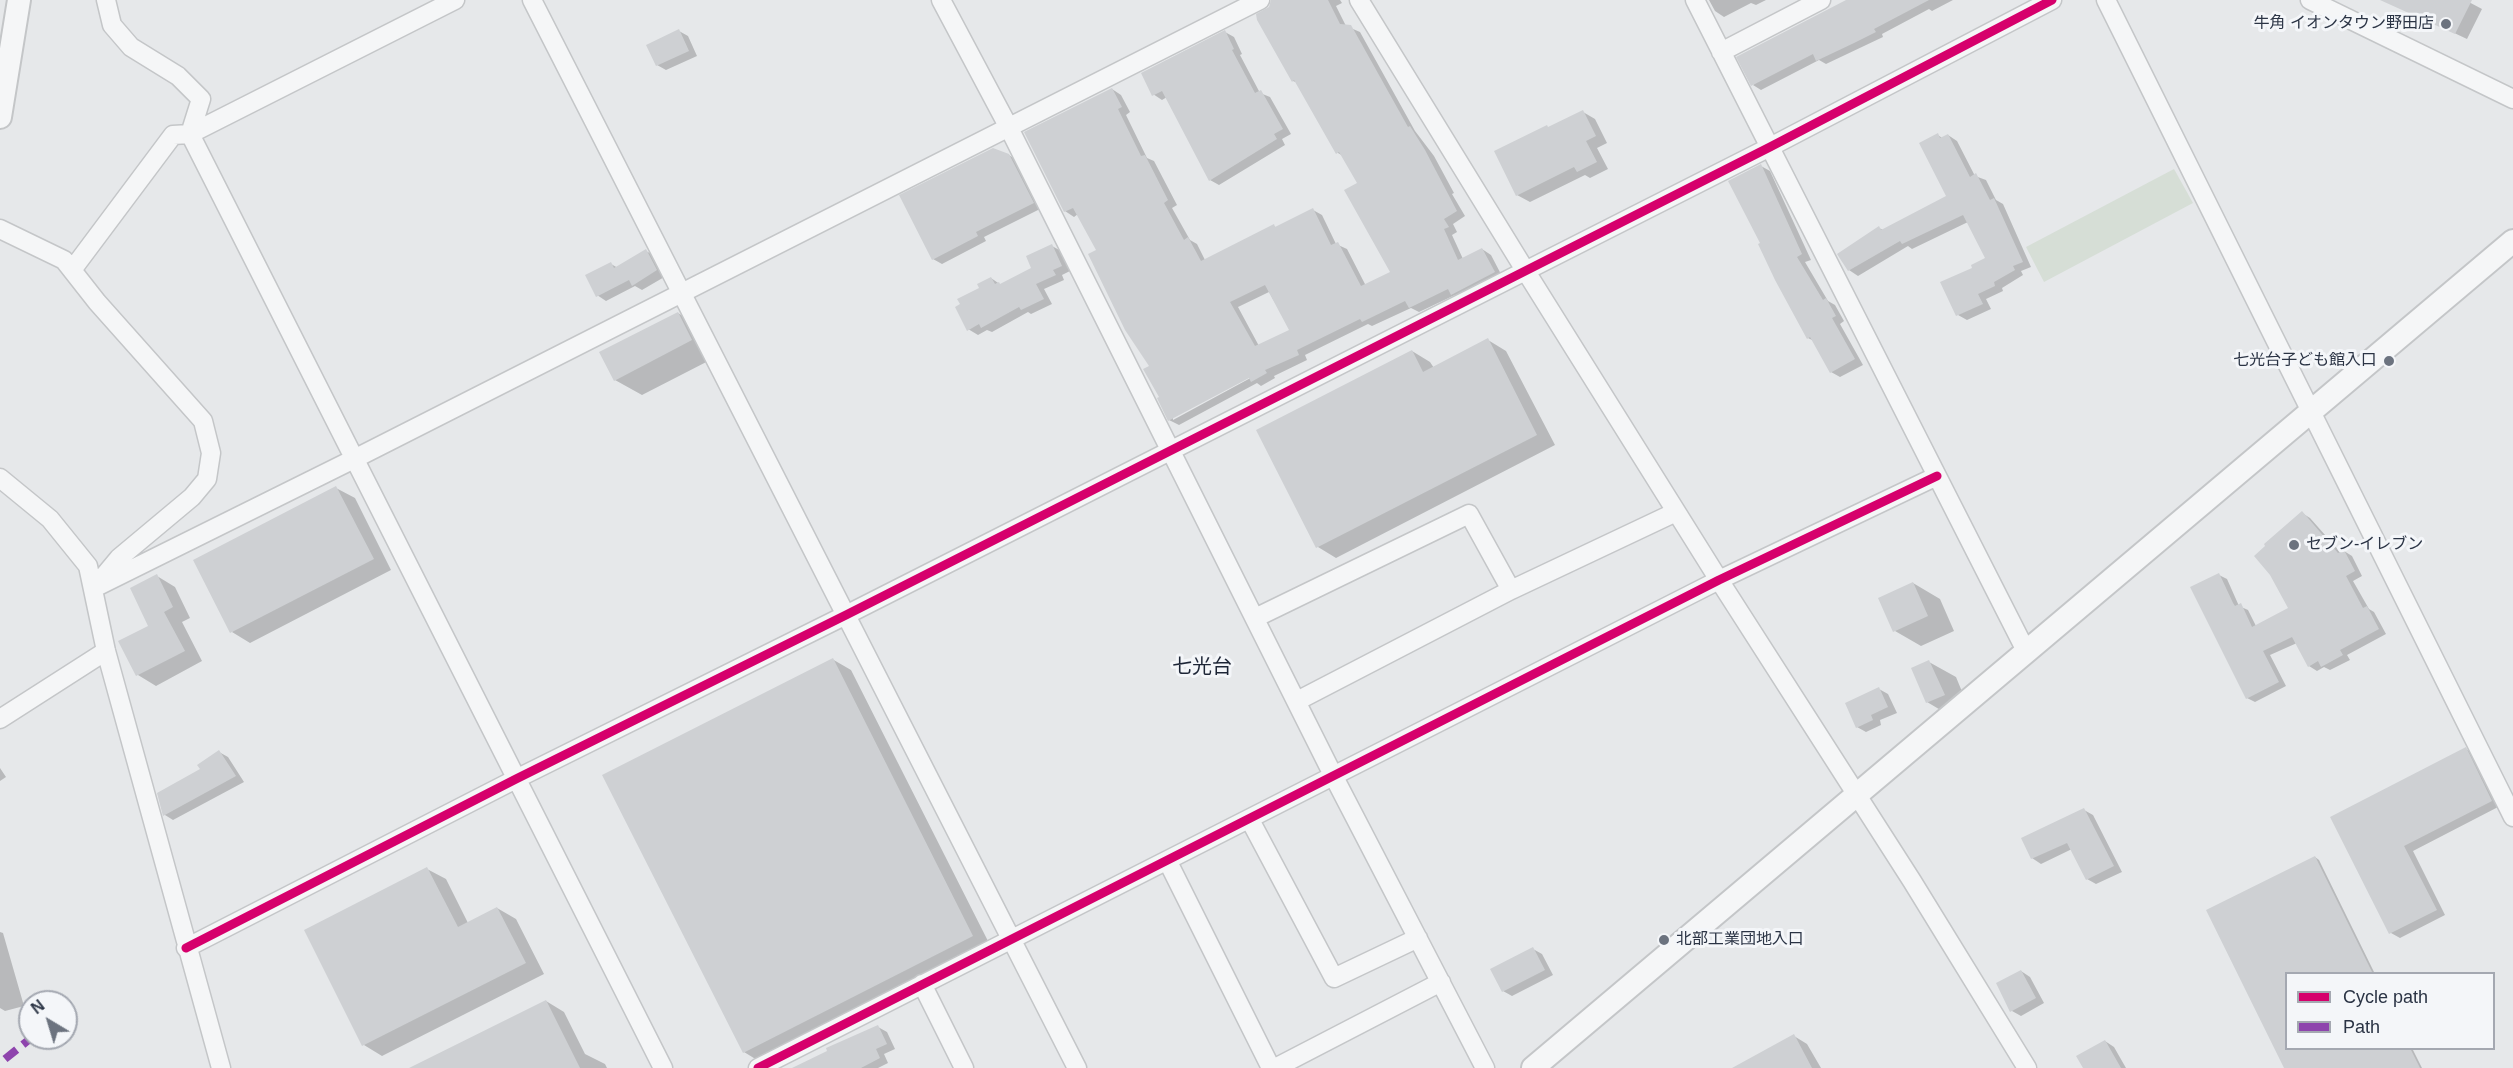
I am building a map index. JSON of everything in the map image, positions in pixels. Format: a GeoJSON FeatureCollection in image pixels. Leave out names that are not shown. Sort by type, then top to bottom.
{"type":"FeatureCollection","features":[{"type":"Feature","properties":{"kind":"street"},"geometry":{"type":"LineString","coordinates":[[0,117],[19,0]]}},
{"type":"Feature","properties":{"kind":"street"},"geometry":{"type":"LineString","coordinates":[[106,0],[112,25],[131,46],[178,76],[201,99],[190,134],[663,1068]]}},
{"type":"Feature","properties":{"kind":"street"},"geometry":{"type":"LineString","coordinates":[[72,270],[173,135],[190,134],[455,0]]}},
{"type":"Feature","properties":{"kind":"street"},"geometry":{"type":"LineString","coordinates":[[532,0],[1077,1068]]}},
{"type":"Feature","properties":{"kind":"street"},"geometry":{"type":"LineString","coordinates":[[941,0],[1008,126],[1334,777],[1485,1068]]}},
{"type":"Feature","properties":{"kind":"street"},"geometry":{"type":"LineString","coordinates":[[94,588],[356,458],[1260,0]]}},
{"type":"Feature","properties":{"kind":"street"},"geometry":{"type":"LineString","coordinates":[[1359,0],[1676,512],[2027,1068]]}},
{"type":"Feature","properties":{"kind":"street"},"geometry":{"type":"LineString","coordinates":[[1695,0],[2026,651]]}},
{"type":"Feature","properties":{"kind":"street"},"geometry":{"type":"LineString","coordinates":[[1721,52],[1821,0]]}},
{"type":"Feature","properties":{"kind":"street"},"geometry":{"type":"LineString","coordinates":[[186,948],[516,779],[846,615],[1770,147],[2052,0]]}},
{"type":"Feature","properties":{"kind":"street"},"geometry":{"type":"LineString","coordinates":[[2106,0],[2312,410],[2417,629],[2513,817]]}},
{"type":"Feature","properties":{"kind":"street"},"geometry":{"type":"LineString","coordinates":[[2310,0],[2513,99]]}},
{"type":"Feature","properties":{"kind":"street"},"geometry":{"type":"LineString","coordinates":[[0,229],[64,260],[97,302],[203,421],[211,453],[207,479],[192,498],[119,558],[94,588]]}},
{"type":"Feature","properties":{"kind":"street"},"geometry":{"type":"LineString","coordinates":[[1533,1068],[2513,241]]}},
{"type":"Feature","properties":{"kind":"street"},"geometry":{"type":"LineString","coordinates":[[758,1068],[1168,862],[1719,580],[1937,476]]}},
{"type":"Feature","properties":{"kind":"street"},"geometry":{"type":"LineString","coordinates":[[0,478],[50,519],[88,566],[106,651],[186,948],[221,1068]]}},
{"type":"Feature","properties":{"kind":"street"},"geometry":{"type":"LineString","coordinates":[[1297,701],[1511,590],[1676,512]]}},
{"type":"Feature","properties":{"kind":"street"},"geometry":{"type":"LineString","coordinates":[[1255,618],[1468,514],[1511,590]]}},
{"type":"Feature","properties":{"kind":"street"},"geometry":{"type":"LineString","coordinates":[[0,719],[106,651]]}},
{"type":"Feature","properties":{"kind":"street"},"geometry":{"type":"LineString","coordinates":[[1250,820],[1334,978],[1418,938]]}},
{"type":"Feature","properties":{"kind":"street"},"geometry":{"type":"LineString","coordinates":[[1168,862],[1273,1068],[1441,982]]}},
{"type":"Feature","properties":{"kind":"street"},"geometry":{"type":"LineString","coordinates":[[922,984],[964,1068]]}},
{"type":"Feature","properties":{"kind":"shaded area"},"geometry":{"type":"Polygon","coordinates":[[[2174,169],[2193,203],[2044,282],[2026,247],[2174,169]]]}},
{"type":"Feature","properties":{"kind":"building"},"geometry":{"type":"Polygon","coordinates":[[[1271,0],[1328,0],[1340,24],[1351,25],[1408,127],[1410,126],[1425,150],[1457,211],[1444,219],[1449,227],[1444,229],[1458,260],[1482,248],[1495,272],[1451,295],[1448,289],[1409,308],[1405,301],[1362,322],[1360,319],[1297,350],[1299,355],[1265,370],[1267,373],[1251,382],[1249,378],[1168,421],[1157,398],[1159,397],[1143,369],[1149,366],[1125,330],[1088,254],[1096,250],[1073,208],[1064,212],[1024,132],[1112,88],[1122,107],[1118,109],[1141,156],[1145,155],[1168,200],[1164,203],[1184,240],[1188,237],[1201,261],[1274,224],[1275,227],[1313,208],[1331,245],[1338,242],[1361,286],[1390,272],[1344,190],[1357,183],[1339,152],[1336,154],[1257,20],[1256,14],[1269,7],[1271,0]],[[1265,285],[1230,302],[1255,346],[1289,330],[1265,285]]]}},
{"type":"Feature","properties":{"kind":"building"},"geometry":{"type":"Polygon","coordinates":[[[1846,0],[1929,0],[1874,29],[1876,32],[1854,43],[1816,61],[1813,54],[1751,86],[1736,57],[1846,0]]]}},
{"type":"Feature","properties":{"kind":"building","name":"牛角 イオンタウン野田店"},"geometry":{"type":"Polygon","coordinates":[[[2380,0],[2472,0],[2455,34],[2380,0]]]}},
{"type":"Feature","properties":{"kind":"building"},"geometry":{"type":"Polygon","coordinates":[[[679,29],[689,51],[656,66],[646,45],[679,29]]]}},
{"type":"Feature","properties":{"kind":"building"},"geometry":{"type":"Polygon","coordinates":[[[1225,30],[1234,49],[1232,50],[1255,93],[1261,90],[1283,129],[1274,134],[1277,139],[1209,181],[1162,91],[1152,96],[1141,73],[1225,30]]]}},
{"type":"Feature","properties":{"kind":"building"},"geometry":{"type":"Polygon","coordinates":[[[1583,110],[1596,136],[1586,141],[1597,162],[1577,172],[1574,167],[1516,196],[1494,151],[1583,110]]]}},
{"type":"Feature","properties":{"kind":"building"},"geometry":{"type":"Polygon","coordinates":[[[1938,133],[1940,138],[1948,134],[1970,177],[1976,173],[1990,200],[1994,198],[2023,262],[2013,266],[2015,270],[1994,282],[1995,286],[1978,294],[1983,304],[1956,316],[1940,282],[1972,268],[1971,265],[1985,258],[1963,215],[1902,244],[1900,241],[1848,271],[1837,254],[1879,226],[1881,230],[1946,196],[1919,143],[1938,133]]]}},
{"type":"Feature","properties":{"kind":"building"},"geometry":{"type":"Polygon","coordinates":[[[993,148],[1009,154],[1034,203],[976,232],[978,236],[932,260],[899,195],[993,148]]]}},
{"type":"Feature","properties":{"kind":"building"},"geometry":{"type":"Polygon","coordinates":[[[1761,164],[1802,254],[1797,257],[1823,300],[1826,298],[1836,316],[1832,318],[1855,359],[1830,373],[1810,337],[1807,339],[1775,280],[1758,244],[1760,243],[1728,181],[1761,164]]]}},
{"type":"Feature","properties":{"kind":"building"},"geometry":{"type":"Polygon","coordinates":[[[1052,244],[1062,266],[1053,270],[1056,275],[1036,284],[1044,299],[1021,310],[1019,307],[981,328],[979,324],[967,331],[955,307],[960,304],[957,299],[979,288],[977,284],[991,277],[995,284],[999,282],[1000,284],[1031,268],[1026,256],[1052,244]]]}},
{"type":"Feature","properties":{"kind":"building"},"geometry":{"type":"Polygon","coordinates":[[[646,249],[657,270],[632,286],[629,280],[596,297],[585,275],[611,262],[614,268],[646,249]]]}},
{"type":"Feature","properties":{"kind":"building"},"geometry":{"type":"Polygon","coordinates":[[[678,312],[692,340],[614,381],[599,352],[678,312]]]}},
{"type":"Feature","properties":{"kind":"building"},"geometry":{"type":"Polygon","coordinates":[[[1488,338],[1537,435],[1316,548],[1256,430],[1412,350],[1423,372],[1488,338]]]}},
{"type":"Feature","properties":{"kind":"building"},"geometry":{"type":"Polygon","coordinates":[[[336,486],[374,559],[230,633],[193,560],[336,486]]]}},
{"type":"Feature","properties":{"kind":"building"},"geometry":{"type":"Polygon","coordinates":[[[2302,511],[2338,553],[2344,550],[2355,571],[2346,576],[2363,608],[2367,606],[2379,629],[2340,650],[2343,655],[2321,667],[2318,661],[2308,667],[2292,637],[2263,651],[2279,682],[2246,699],[2190,587],[2219,573],[2233,603],[2235,606],[2241,603],[2252,627],[2288,608],[2270,575],[2254,556],[2265,546],[2264,544],[2302,511]]]}},
{"type":"Feature","properties":{"kind":"building"},"geometry":{"type":"Polygon","coordinates":[[[157,574],[173,607],[164,612],[185,651],[136,676],[118,641],[148,626],[130,588],[157,574]]]}},
{"type":"Feature","properties":{"kind":"building"},"geometry":{"type":"Polygon","coordinates":[[[1913,582],[1928,616],[1893,632],[1878,598],[1913,582]]]}},
{"type":"Feature","properties":{"kind":"building"},"geometry":{"type":"Polygon","coordinates":[[[833,658],[973,936],[743,1053],[602,775],[833,658]]]}},
{"type":"Feature","properties":{"kind":"building"},"geometry":{"type":"Polygon","coordinates":[[[1929,660],[1945,695],[1926,703],[1911,668],[1929,660]]]}},
{"type":"Feature","properties":{"kind":"building"},"geometry":{"type":"Polygon","coordinates":[[[1879,687],[1888,707],[1871,715],[1873,720],[1856,728],[1845,703],[1879,687]]]}},
{"type":"Feature","properties":{"kind":"building"},"geometry":{"type":"Polygon","coordinates":[[[2466,747],[2492,801],[2404,846],[2437,910],[2389,934],[2330,817],[2466,747]]]}},
{"type":"Feature","properties":{"kind":"building"},"geometry":{"type":"Polygon","coordinates":[[[219,750],[236,776],[163,816],[157,793],[200,769],[197,765],[219,750]]]}},
{"type":"Feature","properties":{"kind":"building"},"geometry":{"type":"Polygon","coordinates":[[[2084,808],[2114,866],[2086,880],[2067,843],[2031,859],[2021,838],[2084,808]]]}},
{"type":"Feature","properties":{"kind":"building"},"geometry":{"type":"Polygon","coordinates":[[[2315,856],[2372,972],[2285,972],[2285,1050],[2411,1050],[2420,1068],[2284,1068],[2206,910],[2315,856]]]}},
{"type":"Feature","properties":{"kind":"building"},"geometry":{"type":"Polygon","coordinates":[[[427,867],[458,927],[497,907],[526,963],[362,1046],[304,930],[427,867]]]}},
{"type":"Feature","properties":{"kind":"building"},"geometry":{"type":"Polygon","coordinates":[[[1533,947],[1545,970],[1502,992],[1490,969],[1533,947]]]}},
{"type":"Feature","properties":{"kind":"building"},"geometry":{"type":"Polygon","coordinates":[[[2021,970],[2036,998],[2010,1012],[1996,983],[2021,970]]]}},
{"type":"Feature","properties":{"kind":"building"},"geometry":{"type":"Polygon","coordinates":[[[546,1000],[580,1068],[409,1068],[546,1000]]]}},
{"type":"Feature","properties":{"kind":"building"},"geometry":{"type":"Polygon","coordinates":[[[878,1025],[887,1044],[876,1049],[880,1058],[861,1068],[792,1068],[827,1051],[826,1048],[878,1025]]]}},
{"type":"Feature","properties":{"kind":"building"},"geometry":{"type":"Polygon","coordinates":[[[1794,1034],[1812,1068],[1732,1068],[1794,1034]]]}},
{"type":"Feature","properties":{"kind":"building"},"geometry":{"type":"Polygon","coordinates":[[[2105,1040],[2121,1068],[2083,1068],[2076,1056],[2105,1040]]]}},
{"type":"Feature","properties":{"kind":"marked path"},"geometry":{"type":"LineString","coordinates":[[5,1059],[18,1048]]}},
{"type":"Feature","properties":{"kind":"cycle path"},"geometry":{"type":"LineString","coordinates":[[186,948],[516,779],[846,615],[1770,147],[2052,0]]}},
{"type":"Feature","properties":{"kind":"cycle path"},"geometry":{"type":"LineString","coordinates":[[758,1068],[1719,580],[1937,476]]}},
{"type":"Feature","properties":{"kind":"place","name":"牛角 イオンタウン野田店"},"geometry":{"type":"Point","coordinates":[2446,24]}},
{"type":"Feature","properties":{"kind":"place","name":"七光台子ども館入口"},"geometry":{"type":"Point","coordinates":[2389,361]}},
{"type":"Feature","properties":{"kind":"place","name":"セブン-イレブン"},"geometry":{"type":"Point","coordinates":[2294,545]}},
{"type":"Feature","properties":{"kind":"place","name":"北部工業団地入口"},"geometry":{"type":"Point","coordinates":[1664,940]}},
{"type":"Feature","properties":{"kind":"district","name":"七光台"},"geometry":{"type":"Point","coordinates":[1202,667]}}]}
